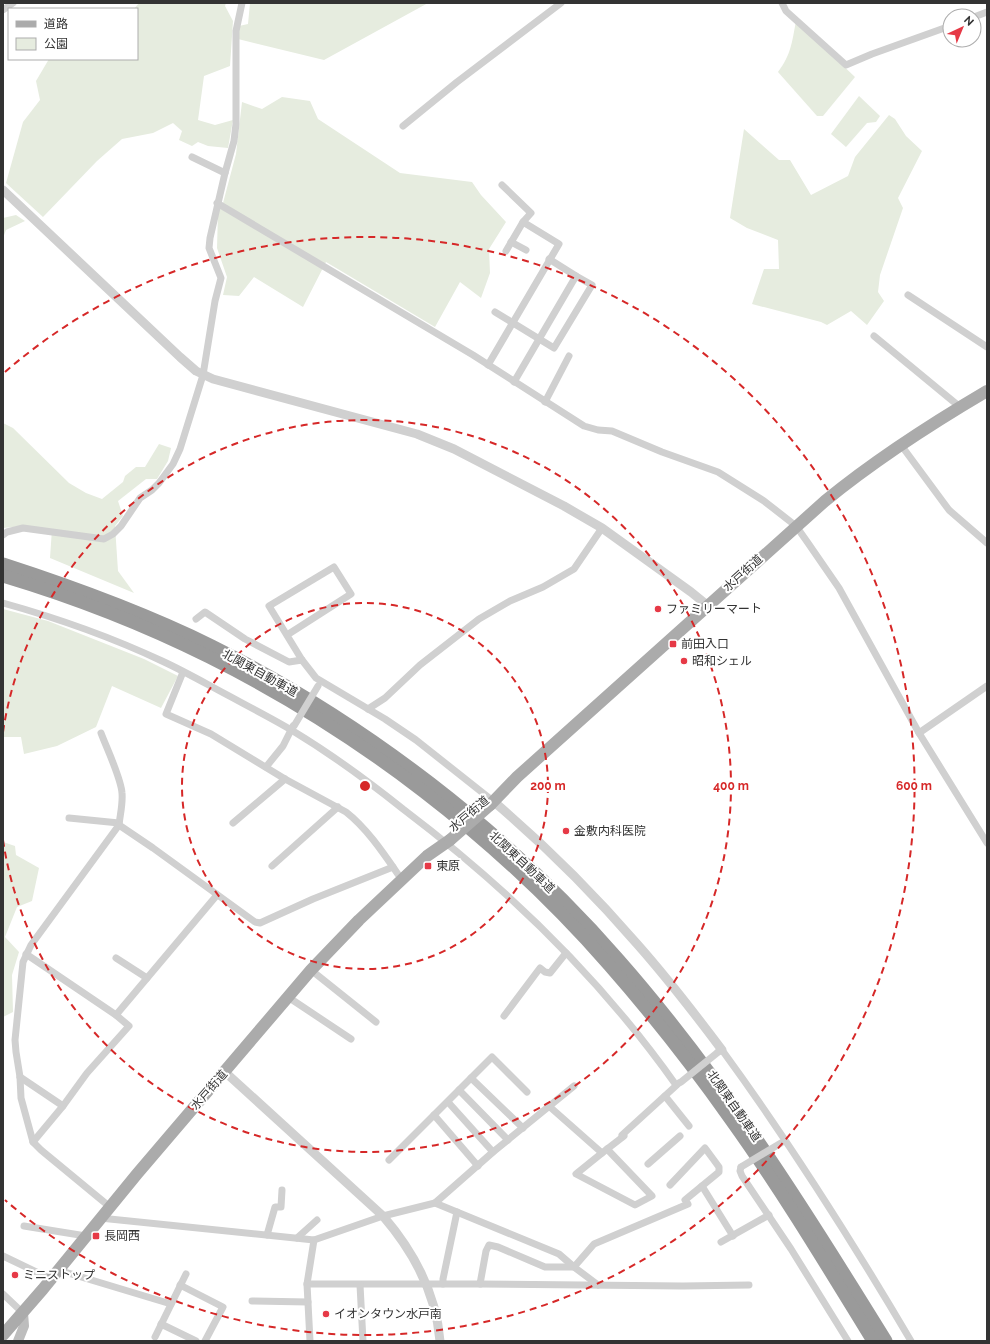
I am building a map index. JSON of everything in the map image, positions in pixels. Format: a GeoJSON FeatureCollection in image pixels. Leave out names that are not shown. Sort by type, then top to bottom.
{"type":"FeatureCollection","features":[{"type":"Feature","properties":{"kind":"highway","name":"北関東自動車道"},"geometry":{"type":"LineString","coordinates":[[3,564],[95,596],[162,624],[212,647],[255,670],[342,722],[393,756],[448,797],[500,841],[545,882],[617,958],[697,1055],[740,1114],[784,1179],[886,1341]]}},
{"type":"Feature","properties":{"kind":"highway","name":"北関東自動車道"},"geometry":{"type":"LineString","coordinates":[[3,576],[38,586],[92,606],[159,634],[208,657],[291,702],[386,765],[440,805],[494,850],[571,924],[608,964],[688,1061],[732,1120],[776,1185],[816,1247],[873,1341]]}},
{"type":"Feature","properties":{"kind":"main road","name":"水戸街道"},"geometry":{"type":"LineString","coordinates":[[3,1335],[110,1206],[311,970],[359,920],[427,856],[517,777],[707,605],[844,485],[901,445],[986,392]]}},
{"type":"Feature","properties":{"kind":"main road"},"geometry":{"type":"LineString","coordinates":[[18,1341],[24,1326],[22,1313]]}},
{"type":"Feature","properties":{"kind":"street"},"geometry":{"type":"LineString","coordinates":[[3,10],[13,3]]}},
{"type":"Feature","properties":{"kind":"street"},"geometry":{"type":"LineString","coordinates":[[3,535],[7,532],[22,528],[104,539],[113,534],[121,526],[140,498],[152,490],[173,464],[187,427],[203,375],[215,301],[221,278],[210,248],[210,238],[217,203],[234,140],[236,124],[236,32],[242,3]]}},
{"type":"Feature","properties":{"kind":"street"},"geometry":{"type":"LineString","coordinates":[[403,126],[457,82],[561,3]]}},
{"type":"Feature","properties":{"kind":"street"},"geometry":{"type":"LineString","coordinates":[[782,3],[786,11],[846,65],[942,29]]}},
{"type":"Feature","properties":{"kind":"street"},"geometry":{"type":"LineString","coordinates":[[192,157],[225,173]]}},
{"type":"Feature","properties":{"kind":"street"},"geometry":{"type":"LineString","coordinates":[[502,185],[531,213],[523,222],[506,251]]}},
{"type":"Feature","properties":{"kind":"street"},"geometry":{"type":"LineString","coordinates":[[3,190],[180,357],[203,375],[220,381],[417,434],[436,441],[564,506],[602,528],[707,605]]}},
{"type":"Feature","properties":{"kind":"street"},"geometry":{"type":"LineString","coordinates":[[217,203],[488,365],[584,426],[598,430],[612,431],[662,452],[718,472],[764,501],[796,526],[839,588],[919,733],[987,843]]}},
{"type":"Feature","properties":{"kind":"street"},"geometry":{"type":"LineString","coordinates":[[488,365],[559,244],[523,222]]}},
{"type":"Feature","properties":{"kind":"street"},"geometry":{"type":"LineString","coordinates":[[511,242],[526,250]]}},
{"type":"Feature","properties":{"kind":"street"},"geometry":{"type":"LineString","coordinates":[[495,312],[554,348],[592,285],[550,259]]}},
{"type":"Feature","properties":{"kind":"street"},"geometry":{"type":"LineString","coordinates":[[514,382],[576,276]]}},
{"type":"Feature","properties":{"kind":"street"},"geometry":{"type":"LineString","coordinates":[[908,295],[987,346]]}},
{"type":"Feature","properties":{"kind":"street"},"geometry":{"type":"LineString","coordinates":[[874,336],[960,408]]}},
{"type":"Feature","properties":{"kind":"street"},"geometry":{"type":"LineString","coordinates":[[545,402],[569,356]]}},
{"type":"Feature","properties":{"kind":"street"},"geometry":{"type":"LineString","coordinates":[[901,445],[949,510],[987,543]]}},
{"type":"Feature","properties":{"kind":"street"},"geometry":{"type":"LineString","coordinates":[[368,709],[385,698],[420,665],[479,619],[500,606],[543,587],[574,569],[602,528]]}},
{"type":"Feature","properties":{"kind":"street"},"geometry":{"type":"LineString","coordinates":[[287,635],[351,594],[334,567],[269,606],[302,660],[311,673],[319,683],[368,709],[416,740],[554,856],[607,910],[663,974],[719,1051],[854,1245],[911,1341]]}},
{"type":"Feature","properties":{"kind":"street"},"geometry":{"type":"LineString","coordinates":[[3,603],[62,621],[124,645],[183,672],[292,728],[329,754],[446,839],[498,886],[566,953],[679,1083]]}},
{"type":"Feature","properties":{"kind":"street"},"geometry":{"type":"LineString","coordinates":[[196,618],[205,612],[245,639],[289,662],[302,660]]}},
{"type":"Feature","properties":{"kind":"street"},"geometry":{"type":"LineString","coordinates":[[183,672],[166,714],[211,734],[284,779],[338,807],[354,818],[402,880]]}},
{"type":"Feature","properties":{"kind":"street"},"geometry":{"type":"LineString","coordinates":[[266,767],[283,746],[319,683]]}},
{"type":"Feature","properties":{"kind":"street"},"geometry":{"type":"LineString","coordinates":[[919,733],[987,686]]}},
{"type":"Feature","properties":{"kind":"street"},"geometry":{"type":"LineString","coordinates":[[101,733],[120,782],[122,792],[119,824],[107,843],[31,945],[26,954],[22,968],[15,1040],[21,1098],[33,1142],[110,1206]]}},
{"type":"Feature","properties":{"kind":"street"},"geometry":{"type":"LineString","coordinates":[[233,823],[284,779]]}},
{"type":"Feature","properties":{"kind":"street"},"geometry":{"type":"LineString","coordinates":[[272,866],[338,807]]}},
{"type":"Feature","properties":{"kind":"street"},"geometry":{"type":"LineString","coordinates":[[69,818],[119,824],[255,922],[260,923],[312,899],[393,867]]}},
{"type":"Feature","properties":{"kind":"street"},"geometry":{"type":"LineString","coordinates":[[116,1015],[217,895]]}},
{"type":"Feature","properties":{"kind":"street"},"geometry":{"type":"LineString","coordinates":[[504,1016],[540,968],[545,972],[550,973],[566,953]]}},
{"type":"Feature","properties":{"kind":"street"},"geometry":{"type":"LineString","coordinates":[[26,954],[116,1015],[128,1026],[87,1073],[63,1106],[33,1142]]}},
{"type":"Feature","properties":{"kind":"street"},"geometry":{"type":"LineString","coordinates":[[116,958],[147,978]]}},
{"type":"Feature","properties":{"kind":"street"},"geometry":{"type":"LineString","coordinates":[[311,970],[376,1022]]}},
{"type":"Feature","properties":{"kind":"street"},"geometry":{"type":"LineString","coordinates":[[288,997],[351,1039]]}},
{"type":"Feature","properties":{"kind":"street"},"geometry":{"type":"LineString","coordinates":[[550,1107],[604,1151],[652,1196],[635,1205],[576,1174],[604,1151],[623,1136],[679,1083],[719,1051]]}},
{"type":"Feature","properties":{"kind":"street"},"geometry":{"type":"LineString","coordinates":[[389,1160],[492,1057],[527,1092]]}},
{"type":"Feature","properties":{"kind":"street"},"geometry":{"type":"LineString","coordinates":[[225,1072],[383,1216],[405,1244],[426,1284],[438,1322],[440,1341]]}},
{"type":"Feature","properties":{"kind":"street"},"geometry":{"type":"LineString","coordinates":[[20,1077],[63,1106]]}},
{"type":"Feature","properties":{"kind":"street"},"geometry":{"type":"LineString","coordinates":[[471,1078],[523,1128]]}},
{"type":"Feature","properties":{"kind":"street"},"geometry":{"type":"LineString","coordinates":[[100,1218],[314,1240],[383,1216],[435,1203],[493,1152],[574,1086]]}},
{"type":"Feature","properties":{"kind":"street"},"geometry":{"type":"LineString","coordinates":[[459,1090],[508,1140]]}},
{"type":"Feature","properties":{"kind":"street"},"geometry":{"type":"LineString","coordinates":[[665,1096],[689,1126]]}},
{"type":"Feature","properties":{"kind":"street"},"geometry":{"type":"LineString","coordinates":[[448,1102],[493,1152]]}},
{"type":"Feature","properties":{"kind":"street"},"geometry":{"type":"LineString","coordinates":[[434,1115],[478,1166]]}},
{"type":"Feature","properties":{"kind":"street"},"geometry":{"type":"LineString","coordinates":[[648,1164],[680,1136]]}},
{"type":"Feature","properties":{"kind":"street"},"geometry":{"type":"LineString","coordinates":[[783,1142],[742,1167],[740,1171],[848,1341]]}},
{"type":"Feature","properties":{"kind":"street"},"geometry":{"type":"LineString","coordinates":[[480,1284],[486,1251],[489,1245],[498,1247],[545,1267],[574,1267],[594,1244],[687,1202],[702,1186],[719,1172],[720,1167],[705,1148],[670,1185]]}},
{"type":"Feature","properties":{"kind":"street"},"geometry":{"type":"LineString","coordinates":[[702,1186],[733,1236]]}},
{"type":"Feature","properties":{"kind":"street"},"geometry":{"type":"LineString","coordinates":[[267,1235],[275,1207],[280,1207],[282,1190]]}},
{"type":"Feature","properties":{"kind":"street"},"geometry":{"type":"LineString","coordinates":[[435,1203],[559,1254],[598,1285]]}},
{"type":"Feature","properties":{"kind":"street"},"geometry":{"type":"LineString","coordinates":[[443,1284],[457,1212]]}},
{"type":"Feature","properties":{"kind":"street"},"geometry":{"type":"LineString","coordinates":[[721,1242],[769,1215]]}},
{"type":"Feature","properties":{"kind":"street"},"geometry":{"type":"LineString","coordinates":[[297,1238],[317,1220]]}},
{"type":"Feature","properties":{"kind":"street"},"geometry":{"type":"LineString","coordinates":[[24,1226],[86,1236]]}},
{"type":"Feature","properties":{"kind":"street"},"geometry":{"type":"LineString","coordinates":[[310,1341],[307,1284],[314,1240]]}},
{"type":"Feature","properties":{"kind":"street"},"geometry":{"type":"LineString","coordinates":[[3,1256],[54,1275],[171,1304]]}},
{"type":"Feature","properties":{"kind":"street"},"geometry":{"type":"LineString","coordinates":[[155,1337],[186,1274]]}},
{"type":"Feature","properties":{"kind":"street"},"geometry":{"type":"LineString","coordinates":[[307,1284],[611,1286],[749,1285]]}},
{"type":"Feature","properties":{"kind":"street"},"geometry":{"type":"LineString","coordinates":[[180,1285],[223,1307],[205,1341]]}},
{"type":"Feature","properties":{"kind":"street"},"geometry":{"type":"LineString","coordinates":[[360,1285],[363,1341]]}},
{"type":"Feature","properties":{"kind":"street"},"geometry":{"type":"LineString","coordinates":[[3,1294],[22,1313]]}},
{"type":"Feature","properties":{"kind":"street"},"geometry":{"type":"LineString","coordinates":[[252,1301],[308,1302]]}},
{"type":"Feature","properties":{"kind":"street"},"geometry":{"type":"LineString","coordinates":[[162,1324],[196,1341]]}},
{"type":"Feature","properties":{"kind":"green space"},"geometry":{"type":"Polygon","coordinates":[[[139,3],[226,3],[225,6],[233,21],[230,66],[204,76],[198,120],[215,125],[233,120],[228,148],[208,146],[198,142],[192,146],[179,140],[182,131],[173,123],[153,133],[122,139],[97,161],[43,217],[6,183],[23,122],[40,100],[36,81],[48,60],[138,60],[138,8],[135,8],[139,3]]]}},
{"type":"Feature","properties":{"kind":"green space"},"geometry":{"type":"Polygon","coordinates":[[[250,3],[428,3],[324,60],[238,39],[239,26],[248,24],[250,3]]]}},
{"type":"Feature","properties":{"kind":"green space"},"geometry":{"type":"Polygon","coordinates":[[[796,21],[855,77],[823,116],[817,116],[778,72],[786,60],[792,42],[796,21]]]}},
{"type":"Feature","properties":{"kind":"green space"},"geometry":{"type":"Polygon","coordinates":[[[859,96],[880,116],[876,122],[867,123],[846,147],[831,134],[859,96]]]}},
{"type":"Feature","properties":{"kind":"green space"},"geometry":{"type":"Polygon","coordinates":[[[282,97],[310,101],[318,119],[400,173],[472,182],[481,195],[506,222],[489,249],[490,273],[481,298],[460,282],[435,327],[326,262],[303,307],[254,277],[239,296],[223,295],[227,277],[217,248],[218,213],[223,203],[236,154],[242,102],[262,109],[282,97]]]}},
{"type":"Feature","properties":{"kind":"green space"},"geometry":{"type":"Polygon","coordinates":[[[889,115],[895,119],[906,136],[922,151],[898,198],[903,208],[880,275],[878,292],[884,301],[867,325],[851,311],[827,325],[821,322],[752,304],[764,269],[779,269],[778,240],[747,228],[730,218],[744,129],[779,160],[790,160],[811,195],[848,176],[855,157],[889,115]]]}},
{"type":"Feature","properties":{"kind":"green space"},"geometry":{"type":"Polygon","coordinates":[[[16,215],[25,221],[6,230],[3,238],[3,218],[16,215]]]}},
{"type":"Feature","properties":{"kind":"green space"},"geometry":{"type":"Polygon","coordinates":[[[3,423],[13,428],[69,483],[86,493],[102,499],[123,482],[125,476],[136,467],[145,467],[159,444],[171,448],[168,461],[157,479],[146,479],[118,501],[123,516],[115,526],[118,571],[134,593],[50,558],[52,529],[23,526],[3,528],[3,423]]]}},
{"type":"Feature","properties":{"kind":"green space"},"geometry":{"type":"Polygon","coordinates":[[[3,609],[48,621],[144,659],[178,676],[161,708],[112,686],[96,727],[57,746],[24,754],[21,737],[3,737],[3,609]]]}},
{"type":"Feature","properties":{"kind":"green space"},"geometry":{"type":"Polygon","coordinates":[[[3,842],[15,846],[16,855],[39,868],[32,901],[17,907],[5,937],[19,952],[12,975],[13,1012],[3,1017],[3,842]]]}},
{"type":"Feature","properties":{"kind":"place","name":"ファミリーマート"},"geometry":{"type":"Point","coordinates":[658,609]}},
{"type":"Feature","properties":{"kind":"place","name":"前田入口"},"geometry":{"type":"Point","coordinates":[673,644]}},
{"type":"Feature","properties":{"kind":"place","name":"昭和シェル"},"geometry":{"type":"Point","coordinates":[684,661]}},
{"type":"Feature","properties":{"kind":"place","name":"金敷内科医院"},"geometry":{"type":"Point","coordinates":[566,831]}},
{"type":"Feature","properties":{"kind":"place","name":"東原"},"geometry":{"type":"Point","coordinates":[428,866]}},
{"type":"Feature","properties":{"kind":"place","name":"長岡西"},"geometry":{"type":"Point","coordinates":[96,1236]}},
{"type":"Feature","properties":{"kind":"place","name":"ミニストップ"},"geometry":{"type":"Point","coordinates":[15,1275]}},
{"type":"Feature","properties":{"kind":"place","name":"イオンタウン水戸南"},"geometry":{"type":"Point","coordinates":[326,1314]}}]}
